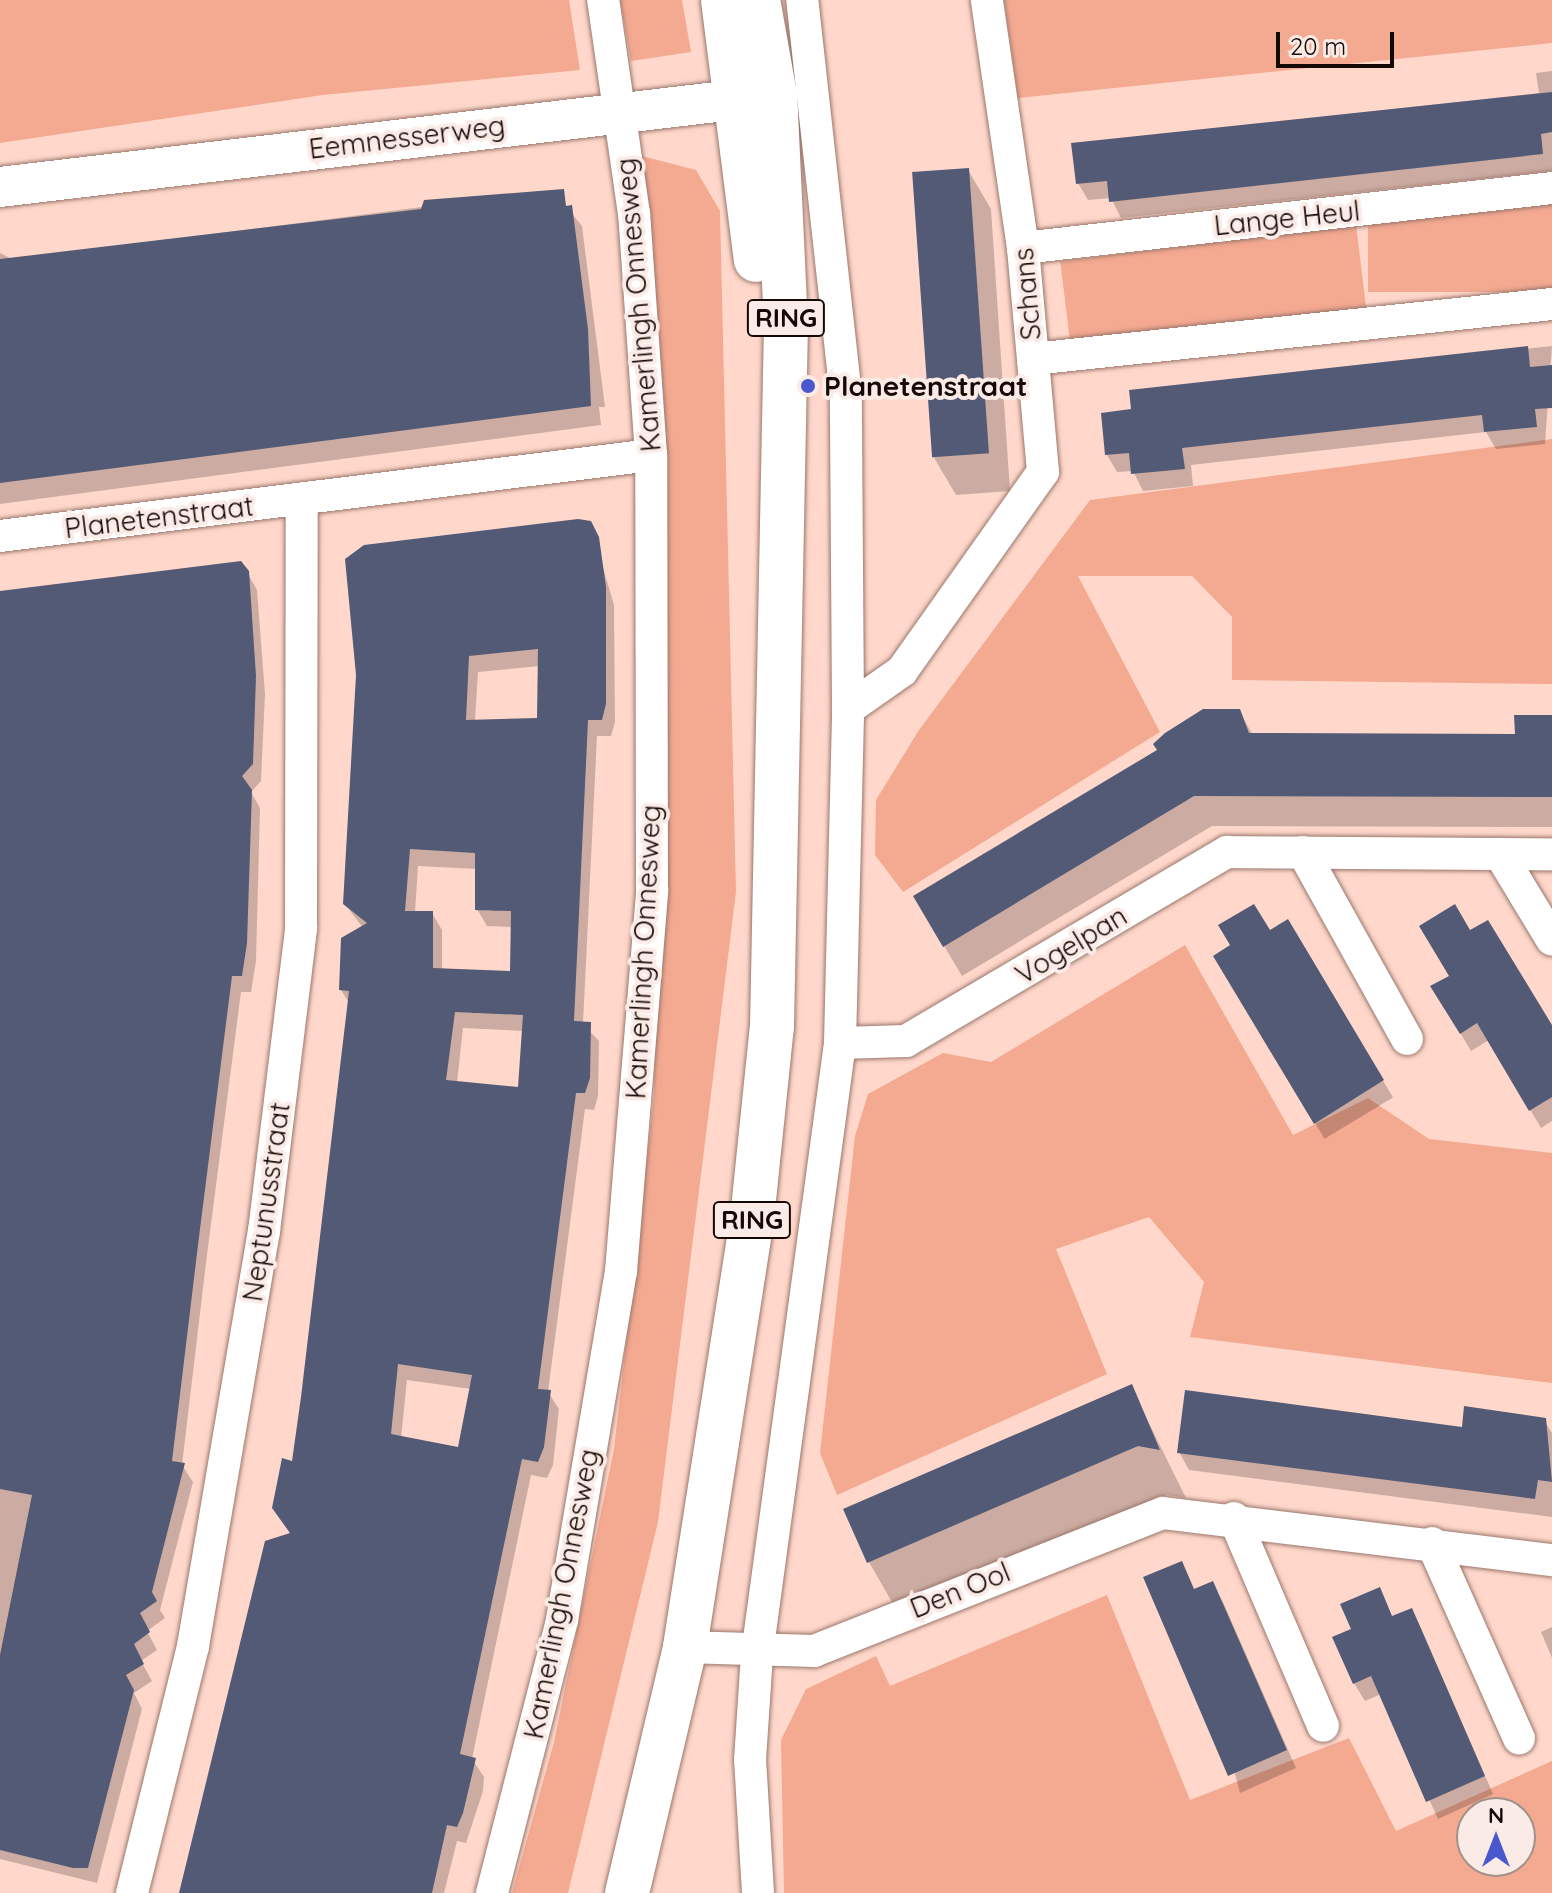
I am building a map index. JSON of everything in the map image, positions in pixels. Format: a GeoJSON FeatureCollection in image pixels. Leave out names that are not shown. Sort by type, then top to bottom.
{"type":"FeatureCollection","features":[{"type":"Feature","properties":{"kind":"main road","name":"RING"},"geometry":{"type":"LineString","coordinates":[[723,0],[776,95]]}},
{"type":"Feature","properties":{"kind":"main road","name":"RING"},"geometry":{"type":"LineString","coordinates":[[627,1891],[685,1647],[752,1219],[772,1027],[783,541],[776,95],[758,0]]}},
{"type":"Feature","properties":{"kind":"street","name":"Kamerlingh Onnesweg"},"geometry":{"type":"LineString","coordinates":[[492,1893],[562,1620],[621,1271],[652,890],[651,455],[619,111],[603,0]]}},
{"type":"Feature","properties":{"kind":"street"},"geometry":{"type":"LineString","coordinates":[[758,1893],[750,1760],[757,1654],[840,1043],[848,709],[846,396],[776,95],[802,0]]}},
{"type":"Feature","properties":{"kind":"street","name":"Schans"},"geometry":{"type":"LineString","coordinates":[[848,709],[902,671],[1043,472],[1023,248],[987,0]]}},
{"type":"Feature","properties":{"kind":"street","name":"Eemnesserweg"},"geometry":{"type":"LineString","coordinates":[[0,187],[619,111],[776,95]]}},
{"type":"Feature","properties":{"kind":"street","name":"Lange Heul"},"geometry":{"type":"LineString","coordinates":[[1023,248],[1552,188]]}},
{"type":"Feature","properties":{"kind":"street"},"geometry":{"type":"LineString","coordinates":[[1033,359],[1552,304]]}},
{"type":"Feature","properties":{"kind":"street","name":"Planetenstraat"},"geometry":{"type":"LineString","coordinates":[[0,536],[302,501],[651,455]]}},
{"type":"Feature","properties":{"kind":"street","name":"Neptunusstraat"},"geometry":{"type":"LineString","coordinates":[[132,1893],[193,1646],[264,1231],[285,1064],[301,928],[302,501]]}},
{"type":"Feature","properties":{"kind":"street","name":"Vogelpan"},"geometry":{"type":"LineString","coordinates":[[840,1043],[906,1041],[1227,852],[1552,854]]}},
{"type":"Feature","properties":{"kind":"street"},"geometry":{"type":"LineString","coordinates":[[1303,852],[1407,1039]]}},
{"type":"Feature","properties":{"kind":"street"},"geometry":{"type":"LineString","coordinates":[[1500,854],[1552,940]]}},
{"type":"Feature","properties":{"kind":"street","name":"Den Ool"},"geometry":{"type":"LineString","coordinates":[[685,1647],[757,1654],[814,1651],[1163,1513],[1234,1518],[1552,1560]]}},
{"type":"Feature","properties":{"kind":"street"},"geometry":{"type":"LineString","coordinates":[[1234,1518],[1323,1726]]}},
{"type":"Feature","properties":{"kind":"street"},"geometry":{"type":"LineString","coordinates":[[1432,1543],[1519,1738]]}},
{"type":"Feature","properties":{"kind":"shaded area"},"geometry":{"type":"Polygon","coordinates":[[[0,0],[569,0],[580,70],[323,95],[0,143],[0,0]]]}},
{"type":"Feature","properties":{"kind":"shaded area"},"geometry":{"type":"Polygon","coordinates":[[[620,0],[682,0],[691,52],[631,61],[620,0]]]}},
{"type":"Feature","properties":{"kind":"shaded area"},"geometry":{"type":"Polygon","coordinates":[[[1004,0],[1552,0],[1552,43],[1018,98],[1004,0]]]}},
{"type":"Feature","properties":{"kind":"shaded area"},"geometry":{"type":"Polygon","coordinates":[[[642,156],[696,170],[720,211],[736,892],[658,1522],[568,1893],[512,1893],[554,1742],[614,1449],[654,1098],[667,488],[642,156]]]}},
{"type":"Feature","properties":{"kind":"shaded area"},"geometry":{"type":"Polygon","coordinates":[[[1368,204],[1552,204],[1552,292],[1368,292],[1368,204]]]}},
{"type":"Feature","properties":{"kind":"shaded area"},"geometry":{"type":"Polygon","coordinates":[[[1356,225],[1367,312],[1071,349],[1060,261],[1356,225]]]}},
{"type":"Feature","properties":{"kind":"shaded area"},"geometry":{"type":"Polygon","coordinates":[[[1552,439],[1552,684],[1232,680],[1232,617],[1192,576],[1078,576],[1160,732],[903,892],[875,855],[876,800],[919,730],[1090,500],[1552,439]]]}},
{"type":"Feature","properties":{"kind":"shaded area"},"geometry":{"type":"Polygon","coordinates":[[[1185,945],[1293,1135],[1368,1098],[1429,1139],[1552,1153],[1552,1383],[1190,1337],[1204,1282],[1149,1217],[1056,1249],[1107,1374],[837,1495],[820,1453],[855,1136],[868,1094],[943,1053],[991,1062],[1185,945]]]}},
{"type":"Feature","properties":{"kind":"shaded area"},"geometry":{"type":"Polygon","coordinates":[[[1107,1595],[1190,1800],[1349,1738],[1396,1831],[1456,1804],[1456,1877],[1536,1877],[1536,1797],[1472,1797],[1552,1761],[1552,1893],[784,1893],[781,1740],[806,1689],[876,1656],[890,1686],[1107,1595]]]}},
{"type":"Feature","properties":{"kind":"building"},"geometry":{"type":"Polygon","coordinates":[[[1552,92],[1552,132],[1541,134],[1543,154],[1109,202],[1107,181],[1076,184],[1071,143],[1552,92]]]}},
{"type":"Feature","properties":{"kind":"building"},"geometry":{"type":"Polygon","coordinates":[[[969,168],[989,453],[932,457],[912,172],[969,168]]]}},
{"type":"Feature","properties":{"kind":"building"},"geometry":{"type":"Polygon","coordinates":[[[564,189],[566,206],[572,205],[588,329],[591,406],[0,483],[0,259],[421,209],[424,200],[564,189]]]}},
{"type":"Feature","properties":{"kind":"building"},"geometry":{"type":"Polygon","coordinates":[[[1528,346],[1530,367],[1552,365],[1552,408],[1535,409],[1537,427],[1484,432],[1482,415],[1182,448],[1185,469],[1131,474],[1129,453],[1105,455],[1101,413],[1131,409],[1129,390],[1528,346]]]}},
{"type":"Feature","properties":{"kind":"building"},"geometry":{"type":"Polygon","coordinates":[[[578,519],[591,521],[599,537],[606,587],[606,704],[602,720],[588,720],[574,1021],[591,1022],[590,1078],[585,1093],[576,1093],[538,1389],[551,1390],[544,1447],[538,1462],[522,1459],[460,1754],[476,1758],[457,1827],[447,1825],[432,1893],[179,1893],[265,1541],[290,1533],[272,1508],[282,1458],[292,1461],[301,1397],[349,991],[339,990],[341,938],[367,923],[343,904],[356,675],[345,559],[364,545],[578,519]],[[538,649],[469,656],[466,720],[537,718],[538,649]],[[410,849],[405,911],[433,911],[433,968],[510,971],[511,911],[475,910],[475,853],[410,849]],[[455,1012],[446,1080],[518,1087],[523,1015],[455,1012]],[[398,1364],[391,1434],[458,1447],[472,1375],[398,1364]]]}},
{"type":"Feature","properties":{"kind":"building"},"geometry":{"type":"Polygon","coordinates":[[[241,561],[249,571],[256,676],[253,764],[242,776],[252,790],[247,943],[242,976],[232,976],[172,1461],[185,1463],[152,1592],[157,1601],[140,1613],[150,1632],[134,1644],[144,1664],[126,1675],[134,1690],[88,1868],[73,1868],[0,1850],[0,1655],[32,1495],[0,1489],[0,591],[241,561]]]}},
{"type":"Feature","properties":{"kind":"building"},"geometry":{"type":"Polygon","coordinates":[[[1203,709],[1240,709],[1249,733],[1515,734],[1514,715],[1552,715],[1552,797],[1194,796],[943,947],[913,896],[1157,750],[1153,744],[1165,733],[1203,709]]]}},
{"type":"Feature","properties":{"kind":"building"},"geometry":{"type":"Polygon","coordinates":[[[1254,904],[1270,930],[1288,919],[1384,1080],[1314,1124],[1213,956],[1230,945],[1218,925],[1254,904]]]}},
{"type":"Feature","properties":{"kind":"building"},"geometry":{"type":"Polygon","coordinates":[[[1455,904],[1470,930],[1488,920],[1552,1025],[1552,1097],[1529,1111],[1477,1023],[1460,1034],[1430,986],[1449,976],[1419,926],[1455,904]]]}},
{"type":"Feature","properties":{"kind":"building"},"geometry":{"type":"Polygon","coordinates":[[[1132,1384],[1160,1450],[1138,1446],[867,1563],[843,1509],[1132,1384]]]}},
{"type":"Feature","properties":{"kind":"building"},"geometry":{"type":"Polygon","coordinates":[[[1185,1390],[1462,1427],[1464,1406],[1546,1418],[1552,1482],[1538,1480],[1535,1499],[1177,1453],[1185,1390]]]}},
{"type":"Feature","properties":{"kind":"building"},"geometry":{"type":"Polygon","coordinates":[[[1182,1561],[1194,1589],[1213,1581],[1287,1750],[1228,1776],[1143,1577],[1182,1561]]]}},
{"type":"Feature","properties":{"kind":"building"},"geometry":{"type":"Polygon","coordinates":[[[1380,1587],[1392,1616],[1412,1608],[1485,1776],[1426,1802],[1371,1676],[1353,1684],[1332,1637],[1351,1629],[1340,1604],[1380,1587]]]}},
{"type":"Feature","properties":{"kind":"place","name":"Planetenstraat"},"geometry":{"type":"Point","coordinates":[808,386]}}]}
